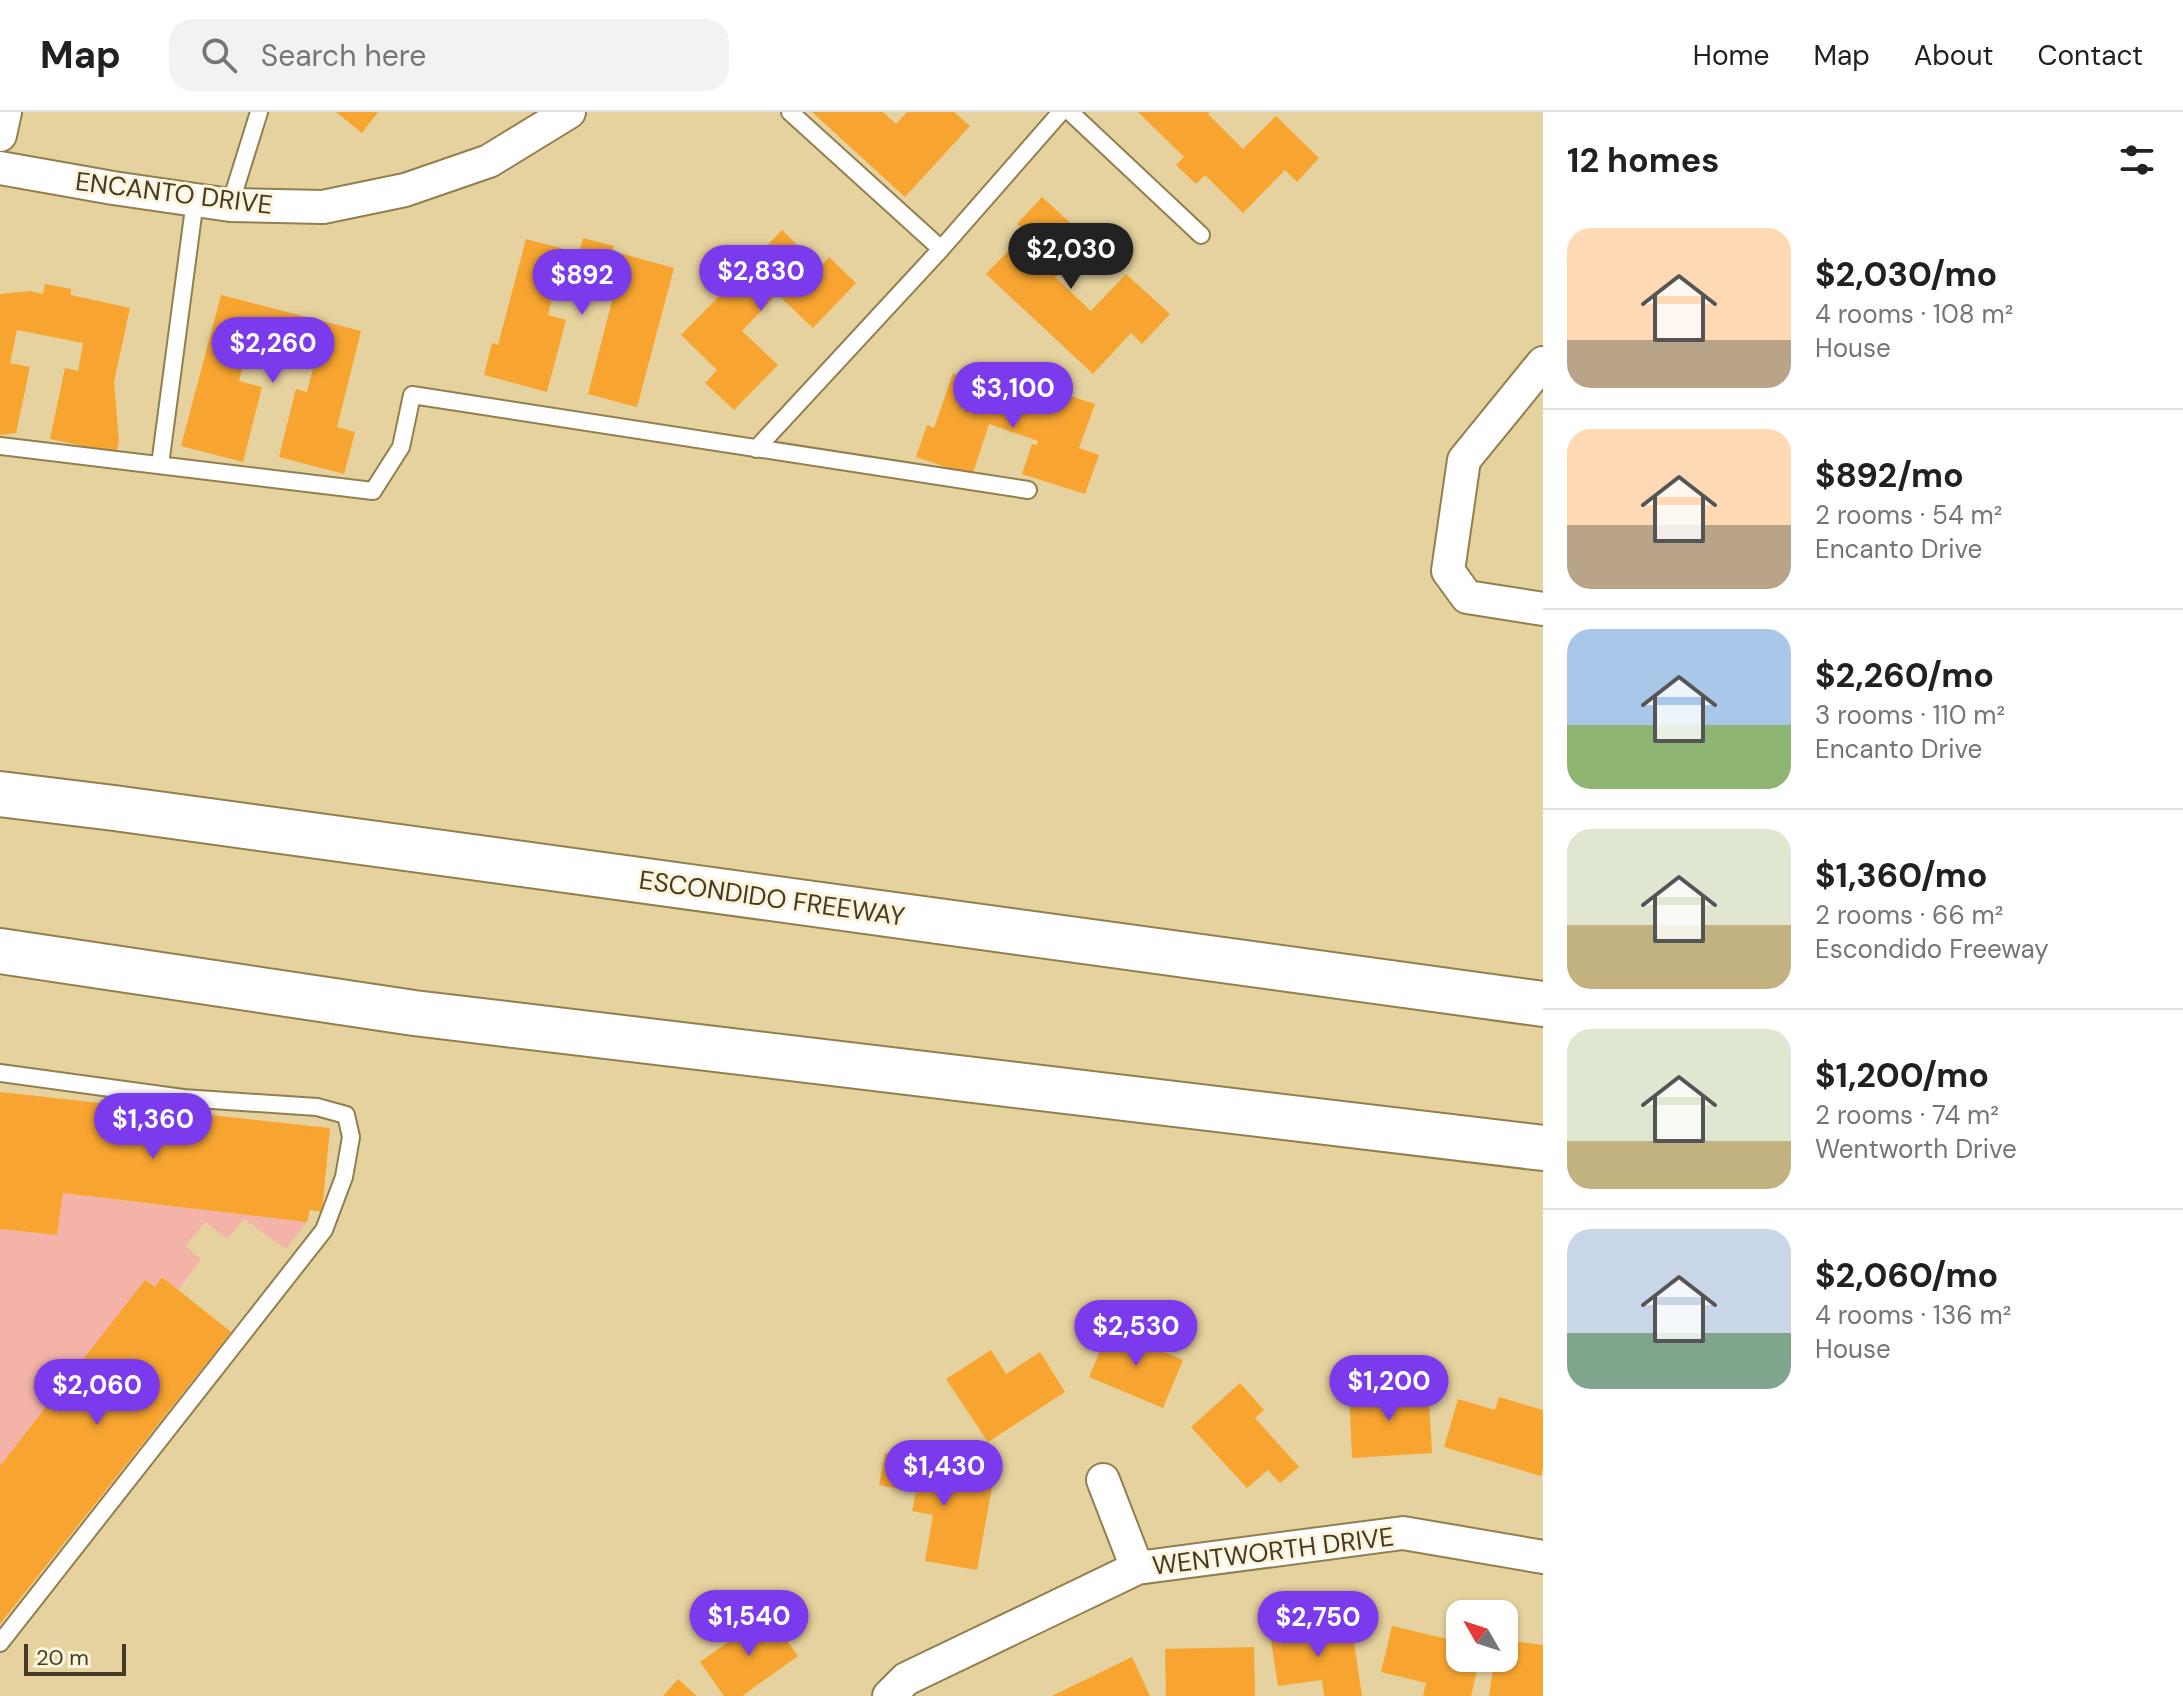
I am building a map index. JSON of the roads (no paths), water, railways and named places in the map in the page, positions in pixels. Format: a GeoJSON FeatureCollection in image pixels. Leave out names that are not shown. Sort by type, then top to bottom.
{"type":"FeatureCollection","features":[{"type":"Feature","properties":{"kind":"highway","name":"ESCONDIDO FREEWAY"},"geometry":{"type":"LineString","coordinates":[[0,794],[1543,1004]]}},
{"type":"Feature","properties":{"kind":"highway"},"geometry":{"type":"LineString","coordinates":[[0,951],[414,1013],[1543,1148]]}},
{"type":"Feature","properties":{"kind":"street"},"geometry":{"type":"LineString","coordinates":[[0,135],[5,112]]}},
{"type":"Feature","properties":{"kind":"street","name":"ENCANTO DRIVE"},"geometry":{"type":"LineString","coordinates":[[0,168],[230,205],[323,207],[405,190],[489,161],[569,112]]}},
{"type":"Feature","properties":{"kind":"street"},"geometry":{"type":"LineString","coordinates":[[1543,363],[1464,460],[1448,571],[1467,597],[1543,609]]}},
{"type":"Feature","properties":{"kind":"street"},"geometry":{"type":"LineString","coordinates":[[1103,1480],[1137,1568]]}},
{"type":"Feature","properties":{"kind":"street","name":"WENTWORTH DRIVE"},"geometry":{"type":"LineString","coordinates":[[889,1696],[906,1679],[1137,1568],[1403,1533],[1543,1557]]}},
{"type":"Feature","properties":{"kind":"lane"},"geometry":{"type":"LineString","coordinates":[[230,205],[259,112]]}},
{"type":"Feature","properties":{"kind":"lane"},"geometry":{"type":"LineString","coordinates":[[790,112],[941,249]]}},
{"type":"Feature","properties":{"kind":"lane"},"geometry":{"type":"LineString","coordinates":[[756,449],[941,249],[1061,112]]}},
{"type":"Feature","properties":{"kind":"lane"},"geometry":{"type":"LineString","coordinates":[[1070,112],[1201,235]]}},
{"type":"Feature","properties":{"kind":"lane"},"geometry":{"type":"LineString","coordinates":[[160,465],[195,200]]}},
{"type":"Feature","properties":{"kind":"lane"},"geometry":{"type":"LineString","coordinates":[[0,446],[373,491],[401,447],[412,395],[1028,490]]}},
{"type":"Feature","properties":{"kind":"lane"},"geometry":{"type":"LineString","coordinates":[[0,1073],[183,1098],[317,1107],[346,1115],[351,1137],[344,1177],[324,1230],[0,1643]]}}]}
